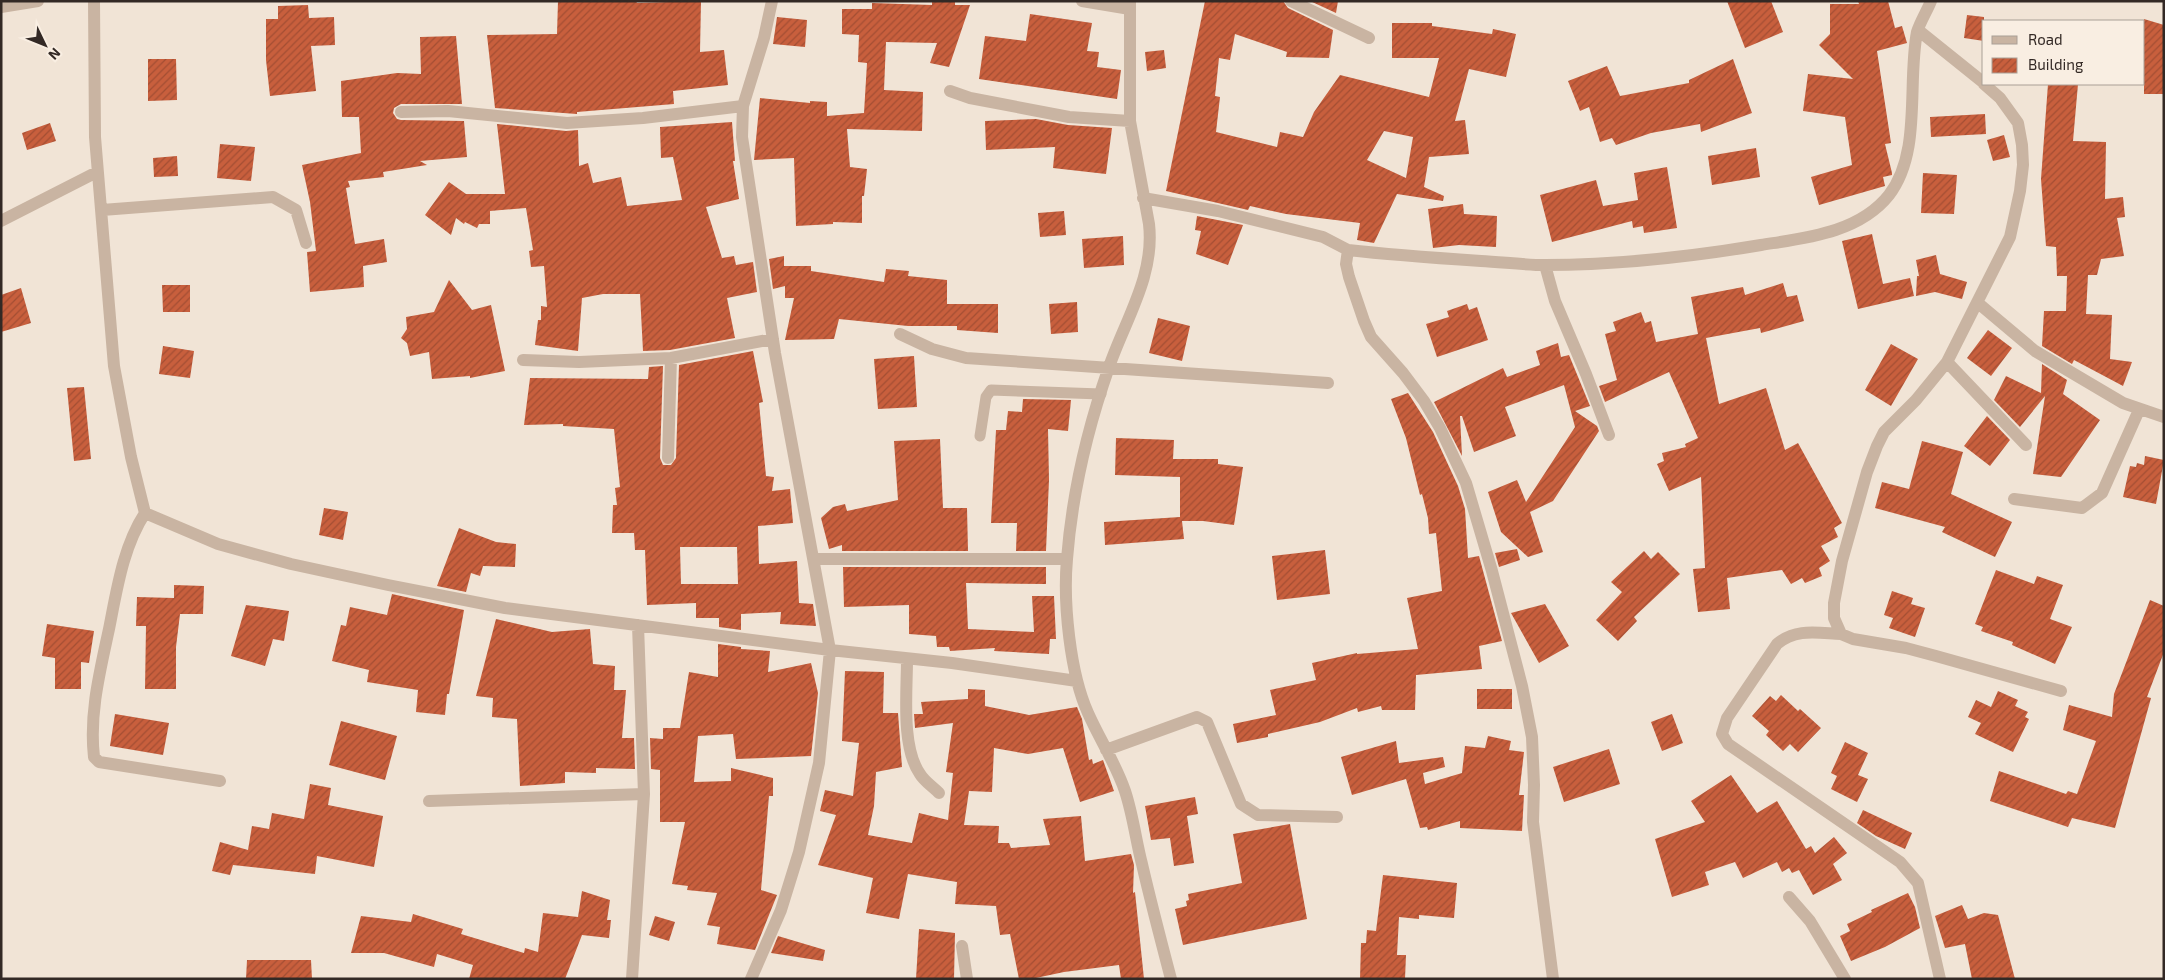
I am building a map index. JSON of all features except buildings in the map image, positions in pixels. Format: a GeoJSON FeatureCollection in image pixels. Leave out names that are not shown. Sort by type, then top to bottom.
{"type":"FeatureCollection","features":[{"type":"Feature","properties":{"kind":"street"},"geometry":{"type":"LineString","coordinates":[[1,7],[38,1]]}},
{"type":"Feature","properties":{"kind":"street"},"geometry":{"type":"LineString","coordinates":[[94,1],[97,172],[102,210],[114,366],[131,457],[145,513],[130,541],[113,608],[93,713],[94,757],[98,762],[220,781]]}},
{"type":"Feature","properties":{"kind":"street"},"geometry":{"type":"LineString","coordinates":[[751,979],[781,910],[800,852],[818,763],[830,650],[773,339],[742,137],[743,106],[764,38],[772,1]]}},
{"type":"Feature","properties":{"kind":"street"},"geometry":{"type":"LineString","coordinates":[[1082,1],[1130,5],[1130,121],[1150,238],[1149,260],[1136,300],[1109,366],[1086,439],[1066,559],[1070,642],[1077,681],[1088,712],[1106,750],[1116,766],[1126,794],[1151,903],[1172,979]]}},
{"type":"Feature","properties":{"kind":"street"},"geometry":{"type":"LineString","coordinates":[[1291,1],[1369,38]]}},
{"type":"Feature","properties":{"kind":"street"},"geometry":{"type":"LineString","coordinates":[[1143,198],[1218,211],[1323,237],[1348,250],[1545,265],[1650,261],[1713,254],[1819,236],[1862,218],[1878,206],[1889,194],[1905,165],[1909,151],[1912,85],[1918,30],[1932,1]]}},
{"type":"Feature","properties":{"kind":"street"},"geometry":{"type":"LineString","coordinates":[[1918,30],[1982,82]]}},
{"type":"Feature","properties":{"kind":"street"},"geometry":{"type":"LineString","coordinates":[[1841,634],[1834,618],[1834,602],[1842,561],[1867,472],[1877,446],[1884,432],[1916,400],[1947,362],[2010,236],[2020,191],[2023,165],[2022,145],[2018,123],[2000,98],[1985,85]]}},
{"type":"Feature","properties":{"kind":"street"},"geometry":{"type":"LineString","coordinates":[[950,91],[970,98],[1069,117],[1130,121]]}},
{"type":"Feature","properties":{"kind":"street"},"geometry":{"type":"LineString","coordinates":[[401,112],[448,111],[567,123],[643,118],[743,106]]}},
{"type":"Feature","properties":{"kind":"street"},"geometry":{"type":"LineString","coordinates":[[1,221],[97,172]]}},
{"type":"Feature","properties":{"kind":"street"},"geometry":{"type":"LineString","coordinates":[[102,210],[274,197],[296,210],[306,242]]}},
{"type":"Feature","properties":{"kind":"street"},"geometry":{"type":"LineString","coordinates":[[1348,250],[1346,264],[1364,321],[1372,337],[1403,372],[1424,401],[1440,428],[1466,483],[1492,571],[1522,686],[1532,737],[1533,822],[1553,979]]}},
{"type":"Feature","properties":{"kind":"street"},"geometry":{"type":"LineString","coordinates":[[1545,265],[1555,301],[1586,374],[1609,436]]}},
{"type":"Feature","properties":{"kind":"street"},"geometry":{"type":"LineString","coordinates":[[1978,302],[2035,352],[2113,398],[2139,410],[2164,417]]}},
{"type":"Feature","properties":{"kind":"street"},"geometry":{"type":"LineString","coordinates":[[900,334],[932,350],[966,358],[1109,366],[1328,383]]}},
{"type":"Feature","properties":{"kind":"street"},"geometry":{"type":"LineString","coordinates":[[523,360],[579,362],[671,358],[773,339]]}},
{"type":"Feature","properties":{"kind":"street"},"geometry":{"type":"LineString","coordinates":[[668,458],[671,358]]}},
{"type":"Feature","properties":{"kind":"street"},"geometry":{"type":"LineString","coordinates":[[1947,362],[2026,445]]}},
{"type":"Feature","properties":{"kind":"street"},"geometry":{"type":"LineString","coordinates":[[2014,499],[2082,508],[2093,502],[2102,493],[2139,410]]}},
{"type":"Feature","properties":{"kind":"street"},"geometry":{"type":"LineString","coordinates":[[145,513],[218,544],[291,564],[505,608],[907,660],[952,663],[1077,681]]}},
{"type":"Feature","properties":{"kind":"street"},"geometry":{"type":"LineString","coordinates":[[814,559],[1066,559]]}},
{"type":"Feature","properties":{"kind":"street"},"geometry":{"type":"LineString","coordinates":[[632,979],[644,794],[638,625]]}},
{"type":"Feature","properties":{"kind":"street"},"geometry":{"type":"LineString","coordinates":[[1940,979],[1922,897],[1918,883],[1912,873],[1900,862],[1728,744],[1722,734],[1727,718],[1777,644],[1787,636],[1802,633],[1841,634],[1853,639],[1906,648],[2061,691]]}},
{"type":"Feature","properties":{"kind":"street"},"geometry":{"type":"LineString","coordinates":[[907,660],[907,725],[911,752],[920,775],[939,793]]}},
{"type":"Feature","properties":{"kind":"street"},"geometry":{"type":"LineString","coordinates":[[1106,750],[1197,717],[1207,722],[1241,804],[1247,810],[1258,815],[1337,817]]}},
{"type":"Feature","properties":{"kind":"street"},"geometry":{"type":"LineString","coordinates":[[429,801],[644,794]]}},
{"type":"Feature","properties":{"kind":"street"},"geometry":{"type":"LineString","coordinates":[[1789,897],[1810,921],[1845,979]]}},
{"type":"Feature","properties":{"kind":"street"},"geometry":{"type":"LineString","coordinates":[[962,946],[968,979]]}},
{"type":"Feature","properties":{"kind":"lane"},"geometry":{"type":"LineString","coordinates":[[980,436],[986,397],[991,390],[1101,394]]}}]}
